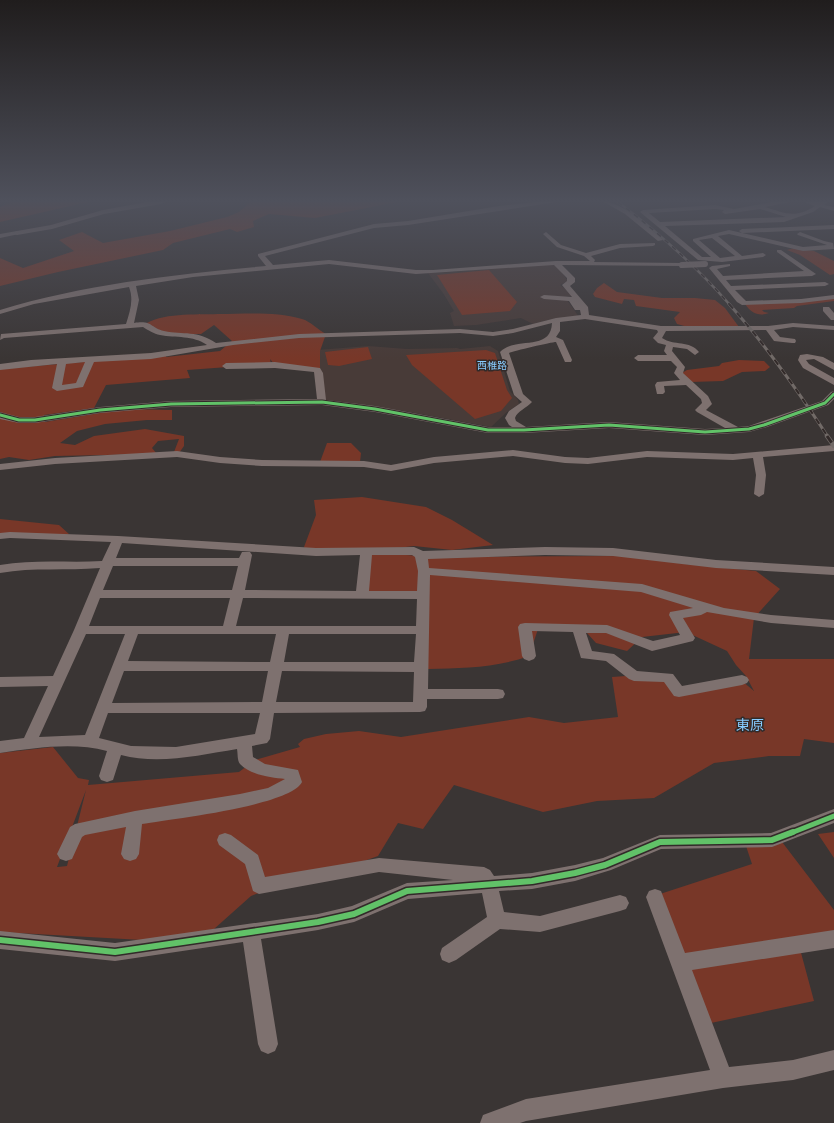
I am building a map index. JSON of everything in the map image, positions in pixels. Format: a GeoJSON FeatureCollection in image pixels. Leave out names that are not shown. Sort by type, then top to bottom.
{"type":"FeatureCollection","features":[{"type":"Feature","properties":{"kind":"street"},"geometry":{"type":"LineString","coordinates":[[262,254],[260,255],[271,267]]}},
{"type":"Feature","properties":{"kind":"street"},"geometry":{"type":"LineString","coordinates":[[622,264],[636,254]]}},
{"type":"Feature","properties":{"kind":"street"},"geometry":{"type":"LineString","coordinates":[[694,254],[700,259],[718,260],[762,256]]}},
{"type":"Feature","properties":{"kind":"street"},"geometry":{"type":"LineString","coordinates":[[712,254],[718,260]]}},
{"type":"Feature","properties":{"kind":"street"},"geometry":{"type":"LineString","coordinates":[[737,254],[741,258]]}},
{"type":"Feature","properties":{"kind":"street"},"geometry":{"type":"LineString","coordinates":[[767,254],[743,263],[712,268],[740,300],[745,303],[801,301],[834,297]]}},
{"type":"Feature","properties":{"kind":"street"},"geometry":{"type":"LineString","coordinates":[[784,254],[830,287]]}},
{"type":"Feature","properties":{"kind":"street"},"geometry":{"type":"LineString","coordinates":[[586,255],[596,264]]}},
{"type":"Feature","properties":{"kind":"street"},"geometry":{"type":"LineString","coordinates":[[0,312],[32,302],[132,284],[193,275],[329,262],[416,272],[433,272],[556,263],[682,265],[730,263],[762,256]]}},
{"type":"Feature","properties":{"kind":"street"},"geometry":{"type":"LineString","coordinates":[[556,263],[571,278],[571,282],[566,285],[584,307],[585,316]]}},
{"type":"Feature","properties":{"kind":"street"},"geometry":{"type":"LineString","coordinates":[[721,278],[811,273]]}},
{"type":"Feature","properties":{"kind":"street"},"geometry":{"type":"LineString","coordinates":[[129,326],[137,296],[132,284]]}},
{"type":"Feature","properties":{"kind":"street"},"geometry":{"type":"LineString","coordinates":[[730,288],[830,287]]}},
{"type":"Feature","properties":{"kind":"street"},"geometry":{"type":"LineString","coordinates":[[745,303],[800,298],[830,287]]}},
{"type":"Feature","properties":{"kind":"street"},"geometry":{"type":"LineString","coordinates":[[544,297],[571,299],[574,301],[581,314],[585,316]]}},
{"type":"Feature","properties":{"kind":"street"},"geometry":{"type":"LineString","coordinates":[[826,309],[834,318]]}},
{"type":"Feature","properties":{"kind":"street"},"geometry":{"type":"LineString","coordinates":[[0,367],[62,361],[151,356],[214,346],[299,336],[460,331],[493,334],[513,331],[556,320],[585,316],[661,328],[768,328],[793,325],[834,328]]}},
{"type":"Feature","properties":{"kind":"street"},"geometry":{"type":"LineString","coordinates":[[552,339],[556,334],[556,320]]}},
{"type":"Feature","properties":{"kind":"street"},"geometry":{"type":"LineString","coordinates":[[0,338],[1,336],[144,324],[160,333],[203,338],[214,346]]}},
{"type":"Feature","properties":{"kind":"street"},"geometry":{"type":"LineString","coordinates":[[661,328],[662,332],[657,338],[661,341],[690,347],[695,352]]}},
{"type":"Feature","properties":{"kind":"street"},"geometry":{"type":"LineString","coordinates":[[768,328],[777,340],[792,341]]}},
{"type":"Feature","properties":{"kind":"street"},"geometry":{"type":"LineString","coordinates":[[524,430],[512,423],[510,418],[512,413],[527,402],[519,395],[504,352],[509,348],[532,345],[552,339],[559,340],[568,360]]}},
{"type":"Feature","properties":{"kind":"street"},"geometry":{"type":"LineString","coordinates":[[670,344],[668,351],[672,358],[682,367],[678,373],[705,398],[707,404],[700,410],[737,430]]}},
{"type":"Feature","properties":{"kind":"street"},"geometry":{"type":"LineString","coordinates":[[834,367],[813,357],[803,357],[802,360],[806,366],[834,382]]}},
{"type":"Feature","properties":{"kind":"street"},"geometry":{"type":"LineString","coordinates":[[638,358],[672,358]]}},
{"type":"Feature","properties":{"kind":"street"},"geometry":{"type":"LineString","coordinates":[[62,361],[57,388],[80,385],[90,360]]}},
{"type":"Feature","properties":{"kind":"street"},"geometry":{"type":"LineString","coordinates":[[226,366],[275,366],[317,370],[319,373],[322,402]]}},
{"type":"Feature","properties":{"kind":"street"},"geometry":{"type":"LineString","coordinates":[[660,392],[660,384],[688,382]]}},
{"type":"Feature","properties":{"kind":"street"},"geometry":{"type":"LineString","coordinates":[[0,415],[19,420],[35,420],[100,410],[172,404],[322,402],[390,411],[484,430],[524,430],[609,425],[682,432],[705,432],[737,430],[764,425],[825,403],[834,394]]}},
{"type":"Feature","properties":{"kind":"street"},"geometry":{"type":"LineString","coordinates":[[0,467],[55,461],[177,454],[220,460],[364,464],[391,468],[434,460],[513,453],[565,460],[588,461],[647,454],[712,457],[758,456],[834,448]]}},
{"type":"Feature","properties":{"kind":"street"},"geometry":{"type":"LineString","coordinates":[[758,456],[761,475],[759,494]]}},
{"type":"Feature","properties":{"kind":"street"},"geometry":{"type":"LineString","coordinates":[[0,536],[10,535],[118,539],[248,546],[316,552],[414,550],[421,555],[545,551],[612,552],[716,564],[834,571]]}},
{"type":"Feature","properties":{"kind":"street"},"geometry":{"type":"LineString","coordinates":[[29,743],[81,630],[118,539]]}},
{"type":"Feature","properties":{"kind":"street"},"geometry":{"type":"LineString","coordinates":[[228,630],[238,594],[248,546]]}},
{"type":"Feature","properties":{"kind":"street"},"geometry":{"type":"LineString","coordinates":[[362,594],[366,552]]}},
{"type":"Feature","properties":{"kind":"street"},"geometry":{"type":"LineString","coordinates":[[105,708],[420,707],[424,571],[421,555]]}},
{"type":"Feature","properties":{"kind":"street"},"geometry":{"type":"LineString","coordinates":[[0,569],[23,565],[80,566],[107,563],[244,562]]}},
{"type":"Feature","properties":{"kind":"street"},"geometry":{"type":"LineString","coordinates":[[424,571],[642,588],[702,607],[771,619],[834,624]]}},
{"type":"Feature","properties":{"kind":"street"},"geometry":{"type":"LineString","coordinates":[[95,594],[423,595]]}},
{"type":"Feature","properties":{"kind":"street"},"geometry":{"type":"LineString","coordinates":[[529,656],[525,627],[607,629],[652,646],[688,638],[675,615],[701,611],[702,607]]}},
{"type":"Feature","properties":{"kind":"street"},"geometry":{"type":"LineString","coordinates":[[578,628],[586,655],[609,657],[634,676],[668,677],[679,692],[742,680]]}},
{"type":"Feature","properties":{"kind":"street"},"geometry":{"type":"LineString","coordinates":[[81,630],[422,630]]}},
{"type":"Feature","properties":{"kind":"street"},"geometry":{"type":"LineString","coordinates":[[0,747],[29,743],[90,741],[131,752],[176,753],[262,739],[284,630]]}},
{"type":"Feature","properties":{"kind":"street"},"geometry":{"type":"LineString","coordinates":[[90,741],[105,708],[133,631]]}},
{"type":"Feature","properties":{"kind":"street"},"geometry":{"type":"LineString","coordinates":[[120,666],[276,668],[422,667]]}},
{"type":"Feature","properties":{"kind":"street"},"geometry":{"type":"LineString","coordinates":[[0,682],[57,681]]}},
{"type":"Feature","properties":{"kind":"street"},"geometry":{"type":"LineString","coordinates":[[421,694],[498,694]]}},
{"type":"Feature","properties":{"kind":"street"},"geometry":{"type":"LineString","coordinates":[[66,854],[76,832],[81,829],[135,818],[240,801],[272,793],[294,782],[292,774],[265,770],[249,763],[246,760],[244,742]]}},
{"type":"Feature","properties":{"kind":"street"},"geometry":{"type":"LineString","coordinates":[[107,776],[116,748]]}},
{"type":"Feature","properties":{"kind":"street"},"geometry":{"type":"LineString","coordinates":[[130,854],[135,818]]}},
{"type":"Feature","properties":{"kind":"street"},"geometry":{"type":"LineString","coordinates":[[0,940],[115,952],[318,922],[354,914],[407,891],[532,881],[575,873],[605,865],[660,842],[772,840],[831,818]]}},
{"type":"Feature","properties":{"kind":"street"},"geometry":{"type":"LineString","coordinates":[[225,840],[252,860],[259,886],[379,865],[484,874],[489,884],[497,920]]}},
{"type":"Feature","properties":{"kind":"street"},"geometry":{"type":"LineString","coordinates":[[655,897],[723,1078]]}},
{"type":"Feature","properties":{"kind":"street"},"geometry":{"type":"LineString","coordinates":[[449,954],[497,920],[540,924],[620,903]]}},
{"type":"Feature","properties":{"kind":"street"},"geometry":{"type":"LineString","coordinates":[[251,931],[268,1044]]}},
{"type":"Feature","properties":{"kind":"street"},"geometry":{"type":"LineString","coordinates":[[680,963],[834,939]]}},
{"type":"Feature","properties":{"kind":"street"},"geometry":{"type":"LineString","coordinates":[[491,1123],[526,1110],[723,1078],[793,1070],[834,1060]]}},
{"type":"Feature","properties":{"kind":"shaded area"},"geometry":{"type":"Polygon","coordinates":[[[64,254],[142,254],[0,286],[0,258],[23,268],[64,254]]]}},
{"type":"Feature","properties":{"kind":"shaded area"},"geometry":{"type":"Polygon","coordinates":[[[798,254],[821,254],[834,261],[834,274],[830,275],[798,254]]]}},
{"type":"Feature","properties":{"kind":"shaded area"},"geometry":{"type":"Polygon","coordinates":[[[552,264],[557,266],[568,281],[560,285],[569,291],[572,296],[565,297],[579,317],[548,320],[533,324],[521,318],[476,325],[454,326],[450,313],[454,311],[428,273],[453,272],[552,264]]]}},
{"type":"Feature","properties":{"kind":"shaded area"},"geometry":{"type":"Polygon","coordinates":[[[489,270],[517,302],[510,311],[462,315],[437,275],[489,270]]]}},
{"type":"Feature","properties":{"kind":"shaded area"},"geometry":{"type":"Polygon","coordinates":[[[604,283],[617,292],[662,298],[695,298],[715,300],[725,308],[739,327],[688,327],[677,324],[674,318],[680,312],[636,306],[634,300],[624,299],[622,304],[595,297],[593,294],[597,288],[604,283]]]}},
{"type":"Feature","properties":{"kind":"shaded area"},"geometry":{"type":"Polygon","coordinates":[[[834,297],[834,301],[797,306],[794,308],[762,310],[769,313],[762,315],[753,312],[745,304],[834,297]]]}},
{"type":"Feature","properties":{"kind":"shaded area"},"geometry":{"type":"Polygon","coordinates":[[[249,313],[292,316],[308,322],[326,334],[320,351],[320,371],[274,364],[270,359],[271,364],[187,370],[190,378],[106,385],[94,408],[44,415],[45,422],[124,409],[172,410],[172,420],[147,420],[105,424],[77,431],[60,443],[75,445],[94,436],[145,429],[184,436],[184,446],[179,453],[174,452],[179,439],[158,441],[152,448],[157,454],[55,456],[29,460],[9,457],[0,459],[0,369],[166,355],[166,357],[220,351],[232,341],[214,325],[201,334],[166,334],[142,326],[159,318],[169,316],[249,313]]]}},
{"type":"Feature","properties":{"kind":"shaded area"},"geometry":{"type":"Polygon","coordinates":[[[368,346],[407,349],[460,349],[490,346],[498,351],[510,391],[518,400],[519,404],[507,412],[491,427],[404,411],[325,401],[317,350],[368,346]]]}},
{"type":"Feature","properties":{"kind":"shaded area"},"geometry":{"type":"Polygon","coordinates":[[[368,347],[372,359],[339,366],[328,365],[325,352],[368,347]]]}},
{"type":"Feature","properties":{"kind":"shaded area"},"geometry":{"type":"Polygon","coordinates":[[[486,350],[495,353],[507,390],[512,398],[501,411],[475,419],[412,365],[406,355],[486,350]]]}},
{"type":"Feature","properties":{"kind":"shaded area"},"geometry":{"type":"Polygon","coordinates":[[[739,360],[764,361],[770,367],[765,371],[742,372],[723,381],[691,382],[682,373],[687,370],[719,366],[722,363],[739,360]]]}},
{"type":"Feature","properties":{"kind":"shaded area"},"geometry":{"type":"Polygon","coordinates":[[[327,443],[351,443],[361,453],[360,462],[320,462],[327,443]]]}},
{"type":"Feature","properties":{"kind":"shaded area"},"geometry":{"type":"Polygon","coordinates":[[[362,497],[426,507],[452,520],[493,545],[452,550],[414,546],[364,552],[307,550],[304,547],[316,515],[314,500],[362,497]]]}},
{"type":"Feature","properties":{"kind":"shaded area"},"geometry":{"type":"Polygon","coordinates":[[[0,519],[59,525],[69,534],[46,538],[0,536],[0,519]]]}},
{"type":"Feature","properties":{"kind":"shaded area"},"geometry":{"type":"Polygon","coordinates":[[[370,552],[431,557],[625,556],[756,571],[780,589],[754,618],[749,659],[834,659],[834,743],[804,739],[800,756],[769,756],[714,763],[654,798],[597,801],[543,812],[454,785],[423,829],[398,823],[378,856],[353,865],[328,867],[251,896],[214,929],[160,941],[0,932],[0,753],[53,747],[78,778],[89,780],[88,785],[239,772],[255,760],[300,747],[298,744],[304,739],[326,734],[359,731],[401,737],[529,717],[564,723],[618,717],[612,677],[626,676],[668,681],[679,694],[742,681],[754,691],[746,676],[736,665],[727,651],[686,632],[642,637],[627,651],[596,643],[587,633],[605,630],[538,629],[529,656],[492,665],[466,668],[428,669],[423,595],[364,594],[370,552]],[[86,790],[57,867],[67,866],[86,790]]]}},
{"type":"Feature","properties":{"kind":"shaded area"},"geometry":{"type":"Polygon","coordinates":[[[834,832],[834,858],[818,834],[834,832]]]}},
{"type":"Feature","properties":{"kind":"shaded area"},"geometry":{"type":"Polygon","coordinates":[[[779,838],[834,910],[834,934],[800,949],[814,1001],[711,1023],[660,894],[752,864],[744,840],[779,838]]]}},
{"type":"Feature","properties":{"kind":"railway"},"geometry":{"type":"LineString","coordinates":[[681,254],[730,305]]}},
{"type":"Feature","properties":{"kind":"railway"},"geometry":{"type":"LineString","coordinates":[[729,304],[781,369],[828,437]]}},
{"type":"Feature","properties":{"kind":"railway"},"geometry":{"type":"LineString","coordinates":[[827,436],[834,446]]}},
{"type":"Feature","properties":{"kind":"cycle path"},"geometry":{"type":"LineString","coordinates":[[0,415],[19,420],[35,420],[100,410],[171,404],[322,402],[375,409],[488,430],[524,430],[609,425],[705,432],[749,429],[764,425],[825,403],[834,394]]}},
{"type":"Feature","properties":{"kind":"cycle path"},"geometry":{"type":"LineString","coordinates":[[0,940],[115,952],[318,922],[354,914],[407,891],[532,881],[575,873],[605,865],[660,842],[772,840],[834,816]]}},
{"type":"Feature","properties":{"kind":"district","name":"西椎路"},"geometry":{"type":"Point","coordinates":[492,365]}},
{"type":"Feature","properties":{"kind":"district","name":"東原"},"geometry":{"type":"Point","coordinates":[750,725]}}]}
